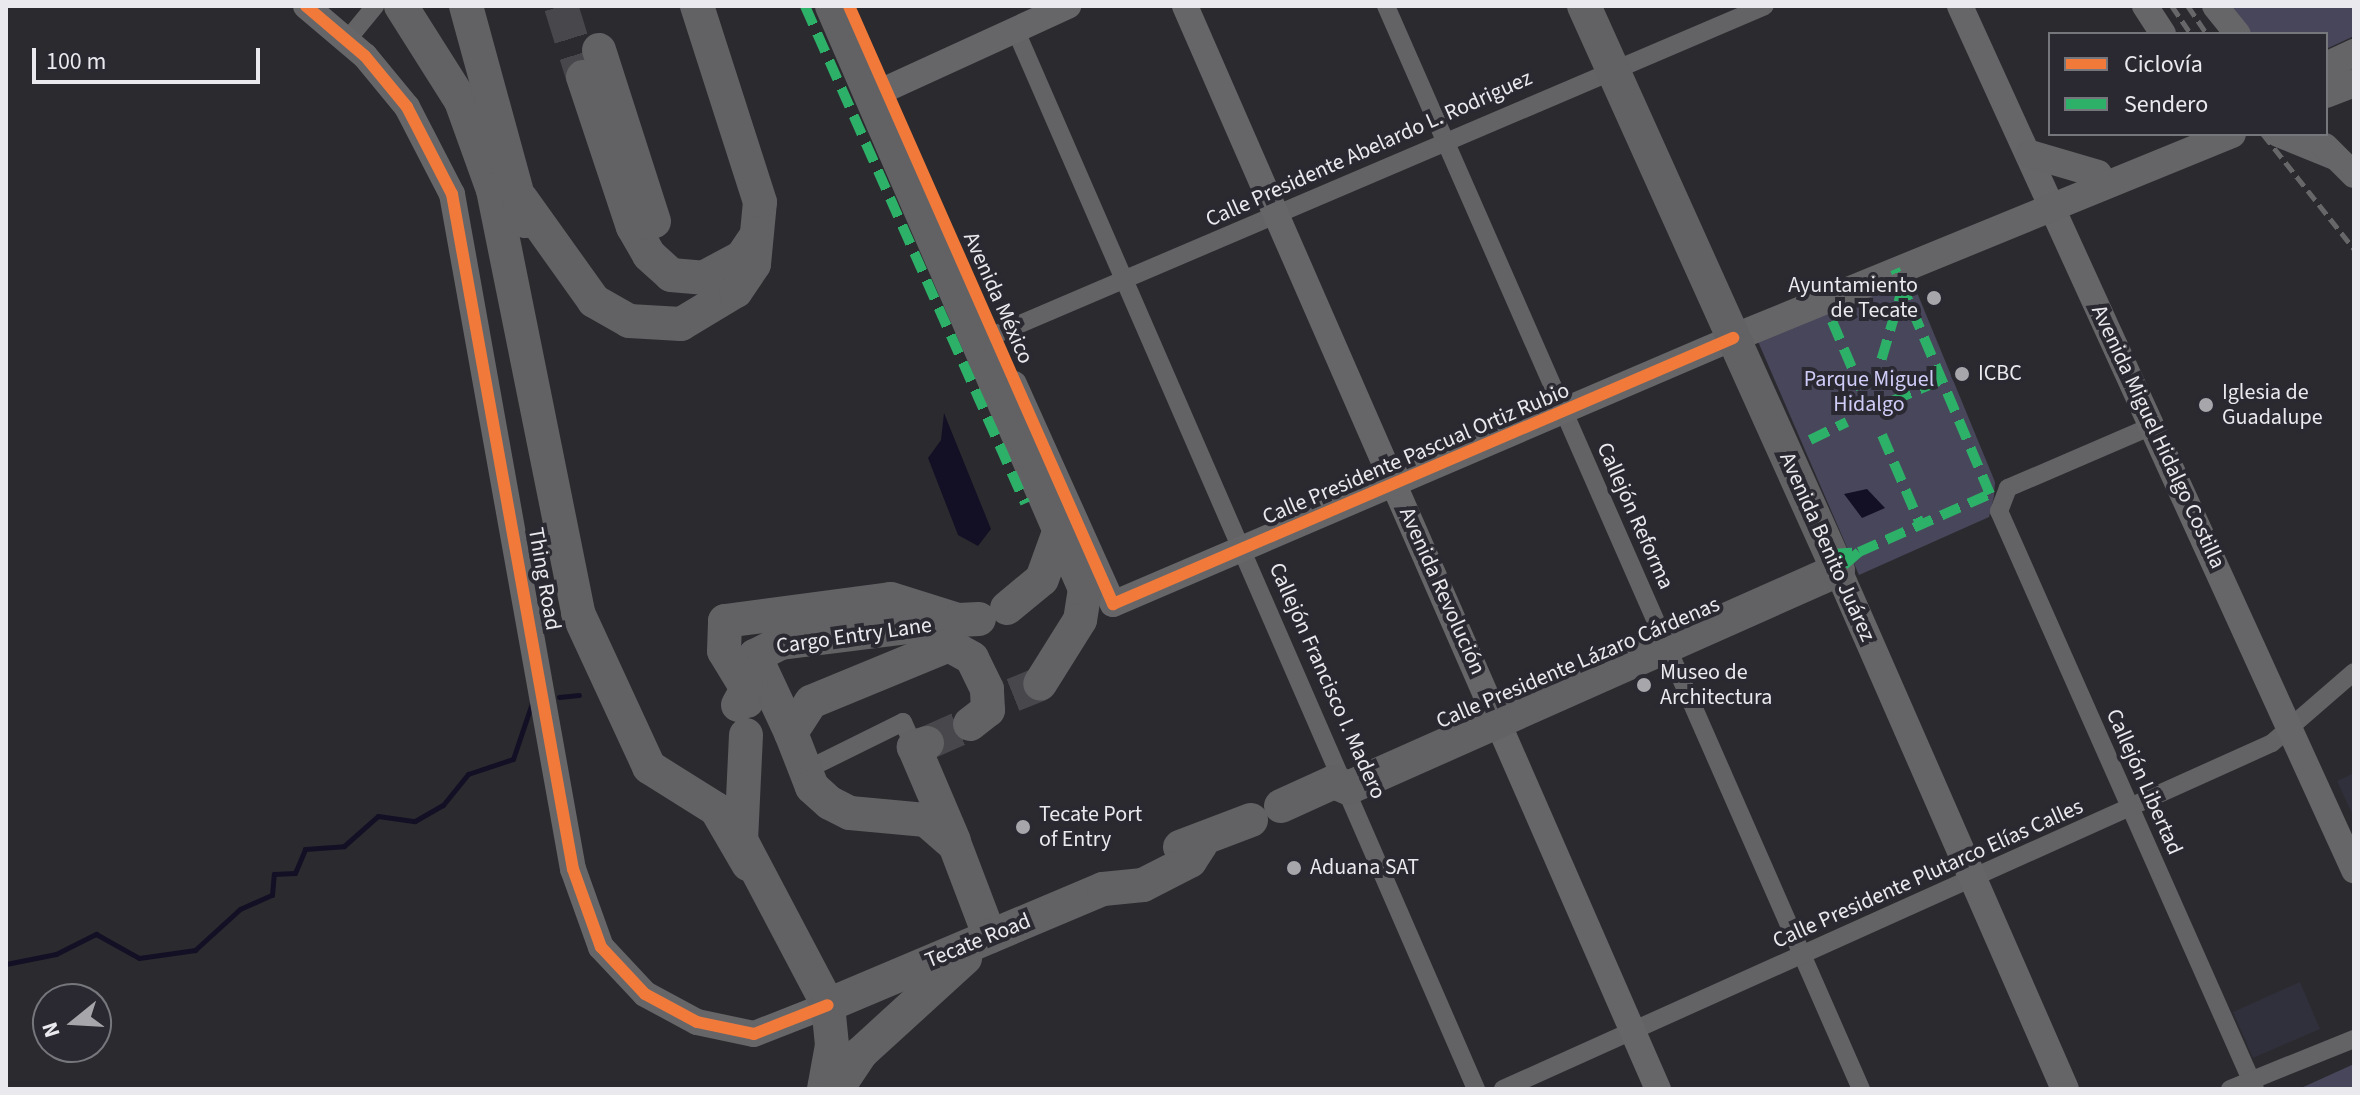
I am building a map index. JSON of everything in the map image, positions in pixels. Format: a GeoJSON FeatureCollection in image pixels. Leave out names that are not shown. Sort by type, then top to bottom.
{"type":"FeatureCollection","features":[{"type":"Feature","properties":{"kind":"highway"},"geometry":{"type":"LineString","coordinates":[[401,6],[461,101],[493,190],[531,353]]}},
{"type":"Feature","properties":{"kind":"highway"},"geometry":{"type":"LineString","coordinates":[[466,6],[522,200],[531,353],[554,515],[578,613],[638,749],[666,782],[716,809],[748,864]]}},
{"type":"Feature","properties":{"kind":"highway"},"geometry":{"type":"LineString","coordinates":[[522,200],[594,301],[657,327],[708,313],[736,291],[754,264],[761,229],[760,202],[697,6]]}},
{"type":"Feature","properties":{"kind":"highway"},"geometry":{"type":"LineString","coordinates":[[832,6],[879,93],[1059,532],[1099,597],[1016,683],[970,724]]}},
{"type":"Feature","properties":{"kind":"highway","name":"Avenida Benito Juárez"},"geometry":{"type":"LineString","coordinates":[[1584,6],[1835,562]]}},
{"type":"Feature","properties":{"kind":"highway"},"geometry":{"type":"LineString","coordinates":[[591,64],[633,227],[671,275],[686,280],[719,271],[742,257],[761,229]]}},
{"type":"Feature","properties":{"kind":"highway"},"geometry":{"type":"LineString","coordinates":[[666,782],[725,773],[743,714],[724,651],[725,621],[891,599],[984,610],[1059,532]]}},
{"type":"Feature","properties":{"kind":"highway","name":"Calle Presidente Lázaro Cárdenas"},"geometry":{"type":"LineString","coordinates":[[1201,844],[1661,635],[1835,562]]}},
{"type":"Feature","properties":{"kind":"highway","name":"Cargo Entry Lane"},"geometry":{"type":"LineString","coordinates":[[828,1005],[748,864],[741,840],[743,714],[755,656],[781,643],[984,610]]}},
{"type":"Feature","properties":{"kind":"highway"},"geometry":{"type":"LineString","coordinates":[[791,733],[811,702],[930,648],[961,649],[1016,683]]}},
{"type":"Feature","properties":{"kind":"highway"},"geometry":{"type":"LineString","coordinates":[[755,656],[812,787],[850,813],[926,820],[955,845]]}},
{"type":"Feature","properties":{"kind":"highway"},"geometry":{"type":"LineString","coordinates":[[837,1089],[887,1025],[990,937],[921,745]]}},
{"type":"Feature","properties":{"kind":"highway","name":"Tecate Road"},"geometry":{"type":"LineString","coordinates":[[828,1005],[1103,889],[1143,885],[1190,861],[1201,844]]}},
{"type":"Feature","properties":{"kind":"highway"},"geometry":{"type":"LineString","coordinates":[[824,1089],[832,1045],[828,1005]]}},
{"type":"Feature","properties":{"kind":"main road"},"geometry":{"type":"LineString","coordinates":[[2328,65],[2354,53]]}},
{"type":"Feature","properties":{"kind":"main road"},"geometry":{"type":"LineString","coordinates":[[2328,93],[2354,83]]}},
{"type":"Feature","properties":{"kind":"main road","name":"Calle Presidente Pascual Ortiz Rubio"},"geometry":{"type":"LineString","coordinates":[[2055,202],[2098,174],[2180,136]]}},
{"type":"Feature","properties":{"kind":"main road","name":"Calle Presidente Pascual Ortiz Rubio"},"geometry":{"type":"LineString","coordinates":[[1733,338],[2055,202],[2110,188],[2227,136]]}},
{"type":"Feature","properties":{"kind":"main road"},"geometry":{"type":"LineString","coordinates":[[2030,154],[2098,174]]}},
{"type":"Feature","properties":{"kind":"main road","name":"Avenida Benito Juárez"},"geometry":{"type":"LineString","coordinates":[[1835,562],[2065,1089]]}},
{"type":"Feature","properties":{"kind":"street","name":"Thing Road"},"geometry":{"type":"LineString","coordinates":[[306,6],[348,39],[407,107],[452,194],[573,869],[593,930],[645,994],[697,1022],[754,1034],[828,1005]]}},
{"type":"Feature","properties":{"kind":"street"},"geometry":{"type":"LineString","coordinates":[[348,39],[375,6]]}},
{"type":"Feature","properties":{"kind":"street","name":"Avenida México"},"geometry":{"type":"LineString","coordinates":[[849,6],[879,93],[992,336],[1099,597]]}},
{"type":"Feature","properties":{"kind":"street"},"geometry":{"type":"LineString","coordinates":[[879,93],[1068,6]]}},
{"type":"Feature","properties":{"kind":"street","name":"Avenida Revolución"},"geometry":{"type":"LineString","coordinates":[[1185,6],[1495,709],[1658,1089]]}},
{"type":"Feature","properties":{"kind":"street","name":"Callejón Reforma"},"geometry":{"type":"LineString","coordinates":[[1386,6],[1861,1089]]}},
{"type":"Feature","properties":{"kind":"street","name":"Calle Presidente Abelardo L. Rodriguez"},"geometry":{"type":"LineString","coordinates":[[992,336],[1278,217],[1443,139],[1765,6]]}},
{"type":"Feature","properties":{"kind":"street","name":"Avenida Miguel Hidalgo Costilla"},"geometry":{"type":"LineString","coordinates":[[1960,6],[2055,202],[2152,426],[2354,870]]}},
{"type":"Feature","properties":{"kind":"street"},"geometry":{"type":"LineString","coordinates":[[2145,6],[2162,32]]}},
{"type":"Feature","properties":{"kind":"street"},"geometry":{"type":"LineString","coordinates":[[2215,6],[2236,32]]}},
{"type":"Feature","properties":{"kind":"street","name":"Callejón Francisco I. Madero"},"geometry":{"type":"LineString","coordinates":[[1016,31],[1476,1089]]}},
{"type":"Feature","properties":{"kind":"street"},"geometry":{"type":"LineString","coordinates":[[2282,136],[2345,166]]}},
{"type":"Feature","properties":{"kind":"street"},"geometry":{"type":"LineString","coordinates":[[2317,136],[2345,166]]}},
{"type":"Feature","properties":{"kind":"street","name":"Calle Presidente Pascual Ortiz Rubio"},"geometry":{"type":"LineString","coordinates":[[1099,597],[1244,550],[1733,338]]}},
{"type":"Feature","properties":{"kind":"street","name":"Callejón Libertad"},"geometry":{"type":"LineString","coordinates":[[2152,426],[2002,492],[2002,521],[2253,1085]]}},
{"type":"Feature","properties":{"kind":"street","name":"Calle Presidente Plutarco Elías Calles"},"geometry":{"type":"LineString","coordinates":[[1503,1089],[2130,810],[2291,728],[2354,672]]}},
{"type":"Feature","properties":{"kind":"street"},"geometry":{"type":"LineString","coordinates":[[806,770],[903,722],[921,745]]}},
{"type":"Feature","properties":{"kind":"street"},"geometry":{"type":"LineString","coordinates":[[2230,1089],[2253,1085],[2354,1039]]}},
{"type":"Feature","properties":{"kind":"shaded area"},"geometry":{"type":"Polygon","coordinates":[[[944,413],[991,529],[978,546],[958,535],[928,458],[941,440],[944,413]]]}},
{"type":"Feature","properties":{"kind":"shaded area"},"geometry":{"type":"Polygon","coordinates":[[[1867,489],[1885,508],[1862,518],[1844,494],[1867,489]]]}},
{"type":"Feature","properties":{"kind":"shaded area"},"geometry":{"type":"Polygon","coordinates":[[[2354,773],[2354,818],[2337,781],[2354,773]]]}},
{"type":"Feature","properties":{"kind":"shaded area"},"geometry":{"type":"Polygon","coordinates":[[[2300,982],[2320,1029],[2253,1058],[2233,1012],[2300,982]]]}},
{"type":"Feature","properties":{"kind":"green space"},"geometry":{"type":"Polygon","coordinates":[[[2224,6],[2354,6],[2354,36],[2328,48],[2328,32],[2245,32],[2224,6]]]}},
{"type":"Feature","properties":{"kind":"green space","name":"Parque Miguel Hidalgo"},"geometry":{"type":"Polygon","coordinates":[[[1911,278],[1995,482],[1994,496],[1989,517],[1859,575],[1757,339],[1911,278]]]}},
{"type":"Feature","properties":{"kind":"green space"},"geometry":{"type":"Polygon","coordinates":[[[2354,1064],[2354,1089],[2299,1089],[2354,1064]]]}},
{"type":"Feature","properties":{"kind":"waterway"},"geometry":{"type":"LineString","coordinates":[[559,697],[579,695]]}},
{"type":"Feature","properties":{"kind":"waterway"},"geometry":{"type":"LineString","coordinates":[[6,964],[56,954],[96,934],[139,958],[195,950],[240,909],[272,895],[274,874],[295,873],[305,849],[344,846],[378,816],[415,821],[443,805],[468,774],[513,759],[533,700]]}},
{"type":"Feature","properties":{"kind":"tunnel"},"geometry":{"type":"LineString","coordinates":[[561,6],[583,77]]}},
{"type":"Feature","properties":{"kind":"tunnel"},"geometry":{"type":"LineString","coordinates":[[1013,695],[1040,684]]}},
{"type":"Feature","properties":{"kind":"tunnel"},"geometry":{"type":"LineString","coordinates":[[927,743],[970,724]]}},
{"type":"Feature","properties":{"kind":"railway"},"geometry":{"type":"LineString","coordinates":[[2172,6],[2190,32]]}},
{"type":"Feature","properties":{"kind":"railway"},"geometry":{"type":"LineString","coordinates":[[2188,6],[2206,32]]}},
{"type":"Feature","properties":{"kind":"railway"},"geometry":{"type":"LineString","coordinates":[[2265,136],[2354,249]]}},
{"type":"Feature","properties":{"kind":"marked path"},"geometry":{"type":"LineString","coordinates":[[805,6],[1025,503]]}},
{"type":"Feature","properties":{"kind":"marked path"},"geometry":{"type":"LineString","coordinates":[[1859,552],[1990,494],[1895,269]]}},
{"type":"Feature","properties":{"kind":"marked path"},"geometry":{"type":"LineString","coordinates":[[1873,388],[1903,287]]}},
{"type":"Feature","properties":{"kind":"marked path"},"geometry":{"type":"LineString","coordinates":[[1832,321],[1861,389]]}},
{"type":"Feature","properties":{"kind":"marked path"},"geometry":{"type":"LineString","coordinates":[[1892,401],[1941,380]]}},
{"type":"Feature","properties":{"kind":"marked path"},"geometry":{"type":"LineString","coordinates":[[1810,440],[1847,422]]}},
{"type":"Feature","properties":{"kind":"marked path"},"geometry":{"type":"LineString","coordinates":[[1882,435],[1921,526]]}},
{"type":"Feature","properties":{"kind":"marked path"},"geometry":{"type":"LineString","coordinates":[[1832,554],[1859,552],[1838,570]]}},
{"type":"Feature","properties":{"kind":"cycle path"},"geometry":{"type":"LineString","coordinates":[[306,6],[365,56],[407,107],[452,194],[573,869],[601,947],[645,994],[697,1022],[754,1034],[828,1005]]}},
{"type":"Feature","properties":{"kind":"cycle path"},"geometry":{"type":"LineString","coordinates":[[849,6],[1113,604],[1733,338]]}},
{"type":"Feature","properties":{"kind":"place","name":"Ayuntamiento de Tecate"},"geometry":{"type":"Point","coordinates":[1934,298]}},
{"type":"Feature","properties":{"kind":"place","name":"ICBC"},"geometry":{"type":"Point","coordinates":[1962,374]}},
{"type":"Feature","properties":{"kind":"place","name":"Iglesia de Guadalupe"},"geometry":{"type":"Point","coordinates":[2206,405]}},
{"type":"Feature","properties":{"kind":"place","name":"Museo de Architectura"},"geometry":{"type":"Point","coordinates":[1644,685]}},
{"type":"Feature","properties":{"kind":"place","name":"Tecate Port of Entry"},"geometry":{"type":"Point","coordinates":[1023,827]}},
{"type":"Feature","properties":{"kind":"place","name":"Aduana SAT"},"geometry":{"type":"Point","coordinates":[1294,868]}}]}
